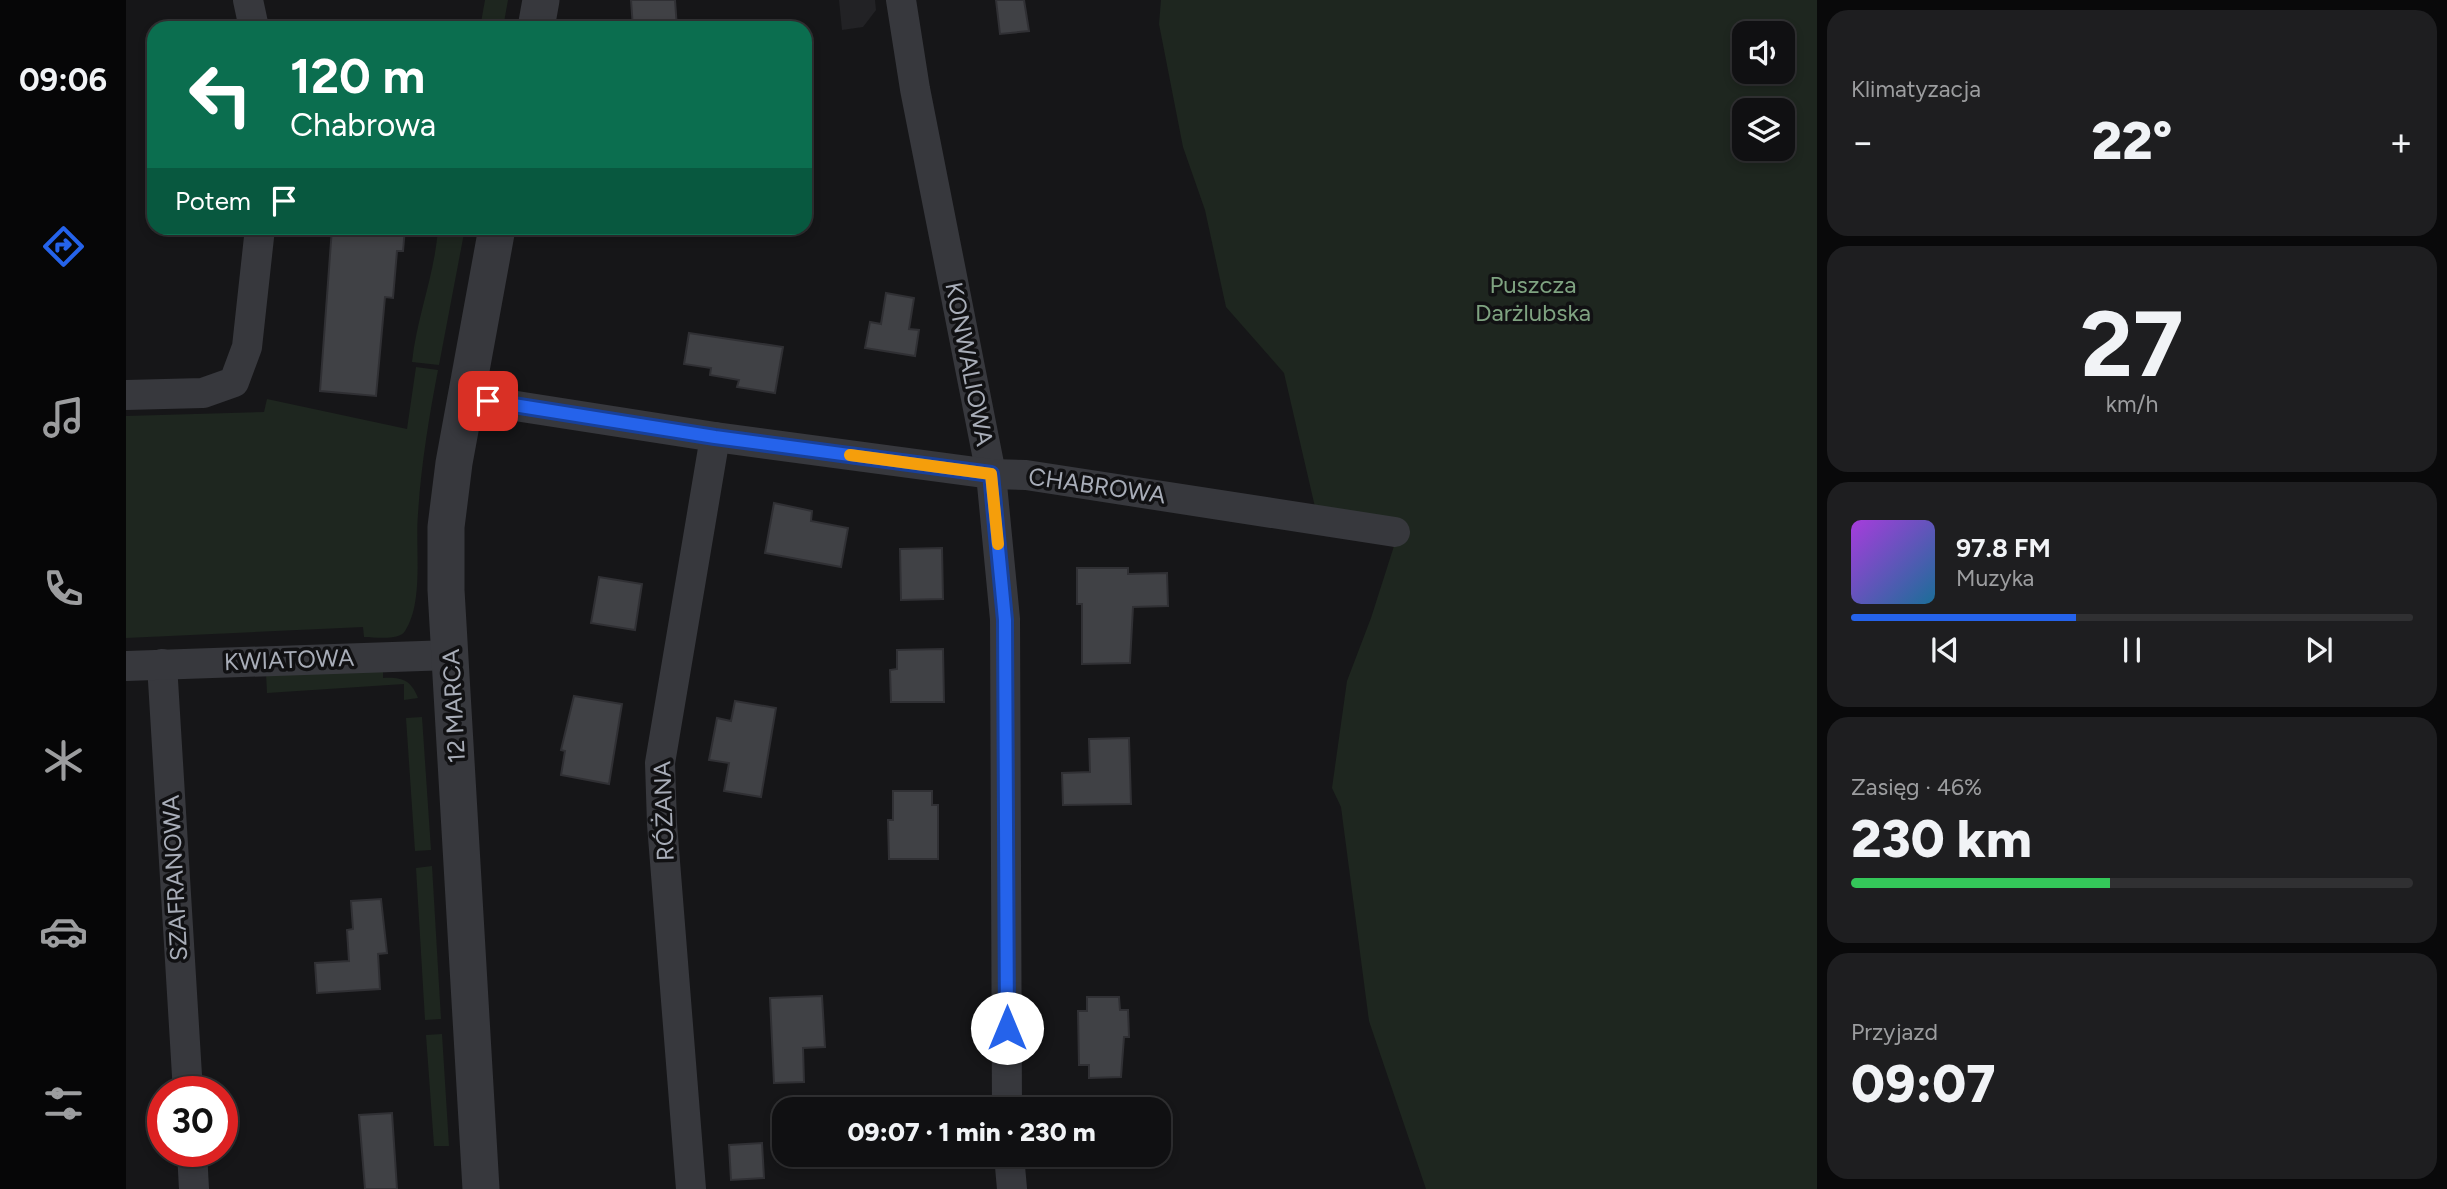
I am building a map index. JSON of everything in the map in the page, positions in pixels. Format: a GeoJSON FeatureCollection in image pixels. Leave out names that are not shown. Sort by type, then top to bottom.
{"type":"FeatureCollection","features":[{"type":"Feature","properties":{"kind":"street"},"geometry":{"type":"LineString","coordinates":[[247,0],[252,21]]}},
{"type":"Feature","properties":{"kind":"street"},"geometry":{"type":"LineString","coordinates":[[537,21],[541,0]]}},
{"type":"Feature","properties":{"kind":"street","name":"KONWALIOWA"},"geometry":{"type":"LineString","coordinates":[[901,0],[915,89],[991,474],[1005,620],[1007,1097]]}},
{"type":"Feature","properties":{"kind":"street"},"geometry":{"type":"LineString","coordinates":[[126,395],[203,393],[234,382],[247,347],[259,235]]}},
{"type":"Feature","properties":{"kind":"street","name":"12 MARCA"},"geometry":{"type":"LineString","coordinates":[[481,1189],[446,590],[446,527],[465,398],[497,235]]}},
{"type":"Feature","properties":{"kind":"street","name":"CHABROWA"},"geometry":{"type":"LineString","coordinates":[[465,398],[715,437],[991,474],[1026,474],[1395,532]]}},
{"type":"Feature","properties":{"kind":"street","name":"RÓŻANA"},"geometry":{"type":"LineString","coordinates":[[691,1189],[660,763],[715,437]]}},
{"type":"Feature","properties":{"kind":"street","name":"KWIATOWA"},"geometry":{"type":"LineString","coordinates":[[126,666],[451,655]]}},
{"type":"Feature","properties":{"kind":"street","name":"SZAFRANOWA"},"geometry":{"type":"LineString","coordinates":[[162,664],[187,1076]]}},
{"type":"Feature","properties":{"kind":"street"},"geometry":{"type":"LineString","coordinates":[[193,1167],[194,1189]]}},
{"type":"Feature","properties":{"kind":"street"},"geometry":{"type":"LineString","coordinates":[[1010,1167],[1012,1189]]}},
{"type":"Feature","properties":{"kind":"shaded area"},"geometry":{"type":"Polygon","coordinates":[[[839,0],[875,0],[876,10],[863,27],[842,30],[839,0]]]}},
{"type":"Feature","properties":{"kind":"green space"},"geometry":{"type":"Polygon","coordinates":[[[485,0],[508,0],[504,21],[481,21],[485,0]]]}},
{"type":"Feature","properties":{"kind":"green space","name":"Puszcza Darżlubska"},"geometry":{"type":"Polygon","coordinates":[[[1161,0],[1817,0],[1817,1189],[1426,1189],[1369,1021],[1341,807],[1332,788],[1347,681],[1394,546],[1315,507],[1284,373],[1226,307],[1205,210],[1183,147],[1159,24],[1161,0]]]}},
{"type":"Feature","properties":{"kind":"green space"},"geometry":{"type":"Polygon","coordinates":[[[437,235],[464,235],[439,365],[412,362],[437,235]]]}},
{"type":"Feature","properties":{"kind":"green space"},"geometry":{"type":"Polygon","coordinates":[[[416,367],[438,370],[421,478],[415,605],[402,634],[386,638],[364,637],[363,627],[126,638],[126,416],[264,412],[267,399],[407,429],[416,367]]]}},
{"type":"Feature","properties":{"kind":"green space"},"geometry":{"type":"Polygon","coordinates":[[[383,668],[383,678],[396,678],[409,683],[418,698],[404,700],[404,684],[267,693],[266,673],[383,668]]]}},
{"type":"Feature","properties":{"kind":"green space"},"geometry":{"type":"Polygon","coordinates":[[[422,717],[431,850],[415,851],[406,718],[422,717]]]}},
{"type":"Feature","properties":{"kind":"green space"},"geometry":{"type":"Polygon","coordinates":[[[432,866],[441,1019],[425,1020],[416,868],[432,866]]]}},
{"type":"Feature","properties":{"kind":"green space"},"geometry":{"type":"Polygon","coordinates":[[[442,1034],[449,1146],[434,1146],[426,1035],[442,1034]]]}},
{"type":"Feature","properties":{"kind":"building"},"geometry":{"type":"Polygon","coordinates":[[[631,0],[675,0],[676,21],[632,21],[631,0]]]}},
{"type":"Feature","properties":{"kind":"building"},"geometry":{"type":"Polygon","coordinates":[[[996,0],[1024,0],[1029,31],[1000,34],[996,0]]]}},
{"type":"Feature","properties":{"kind":"building"},"geometry":{"type":"Polygon","coordinates":[[[331,235],[404,235],[403,251],[397,251],[393,298],[385,297],[376,396],[320,391],[331,235]]]}},
{"type":"Feature","properties":{"kind":"building"},"geometry":{"type":"Polygon","coordinates":[[[886,293],[914,298],[909,329],[919,330],[915,356],[865,348],[870,322],[881,324],[886,293]]]}},
{"type":"Feature","properties":{"kind":"building"},"geometry":{"type":"Polygon","coordinates":[[[689,333],[783,347],[775,393],[737,387],[739,380],[710,375],[711,368],[684,364],[689,333]]]}},
{"type":"Feature","properties":{"kind":"building"},"geometry":{"type":"Polygon","coordinates":[[[774,503],[812,511],[811,521],[848,528],[841,567],[765,553],[774,503]]]}},
{"type":"Feature","properties":{"kind":"building"},"geometry":{"type":"Polygon","coordinates":[[[942,548],[943,599],[901,600],[900,549],[942,548]]]}},
{"type":"Feature","properties":{"kind":"building"},"geometry":{"type":"Polygon","coordinates":[[[1077,568],[1128,568],[1128,574],[1167,573],[1168,606],[1133,607],[1130,663],[1082,664],[1082,604],[1077,604],[1077,568]]]}},
{"type":"Feature","properties":{"kind":"building"},"geometry":{"type":"Polygon","coordinates":[[[599,577],[642,584],[635,630],[591,623],[599,577]]]}},
{"type":"Feature","properties":{"kind":"building"},"geometry":{"type":"Polygon","coordinates":[[[943,649],[944,702],[891,702],[890,670],[897,669],[897,650],[943,649]]]}},
{"type":"Feature","properties":{"kind":"building"},"geometry":{"type":"Polygon","coordinates":[[[574,696],[622,704],[609,784],[561,775],[565,751],[561,750],[574,696]]]}},
{"type":"Feature","properties":{"kind":"building"},"geometry":{"type":"Polygon","coordinates":[[[735,701],[776,708],[761,797],[724,791],[729,763],[709,760],[717,718],[731,721],[735,701]]]}},
{"type":"Feature","properties":{"kind":"building"},"geometry":{"type":"Polygon","coordinates":[[[1129,738],[1131,804],[1063,805],[1062,773],[1090,772],[1089,739],[1129,738]]]}},
{"type":"Feature","properties":{"kind":"building"},"geometry":{"type":"Polygon","coordinates":[[[893,791],[932,791],[932,805],[938,805],[938,859],[889,859],[888,820],[893,820],[893,791]]]}},
{"type":"Feature","properties":{"kind":"building"},"geometry":{"type":"Polygon","coordinates":[[[381,899],[387,953],[378,954],[380,989],[317,993],[315,963],[349,961],[347,930],[353,929],[351,901],[381,899]]]}},
{"type":"Feature","properties":{"kind":"building"},"geometry":{"type":"Polygon","coordinates":[[[822,996],[825,1047],[803,1048],[804,1082],[774,1083],[770,998],[822,996]]]}},
{"type":"Feature","properties":{"kind":"building"},"geometry":{"type":"Polygon","coordinates":[[[1087,997],[1119,997],[1120,1010],[1128,1010],[1129,1037],[1124,1037],[1121,1077],[1089,1078],[1089,1065],[1079,1065],[1078,1011],[1087,1011],[1087,997]]]}},
{"type":"Feature","properties":{"kind":"building"},"geometry":{"type":"Polygon","coordinates":[[[392,1113],[397,1189],[365,1189],[359,1115],[392,1113]]]}},
{"type":"Feature","properties":{"kind":"building"},"geometry":{"type":"Polygon","coordinates":[[[762,1143],[764,1178],[731,1180],[729,1145],[762,1143]]]}},
{"type":"Feature","properties":{"kind":"slow traffic"},"geometry":{"type":"LineString","coordinates":[[850,455],[991,474],[998,544]]}},
{"type":"Feature","properties":{"kind":"route"},"geometry":{"type":"LineString","coordinates":[[488,401],[715,437],[991,474],[1005,620],[1007,1028]]}}]}
